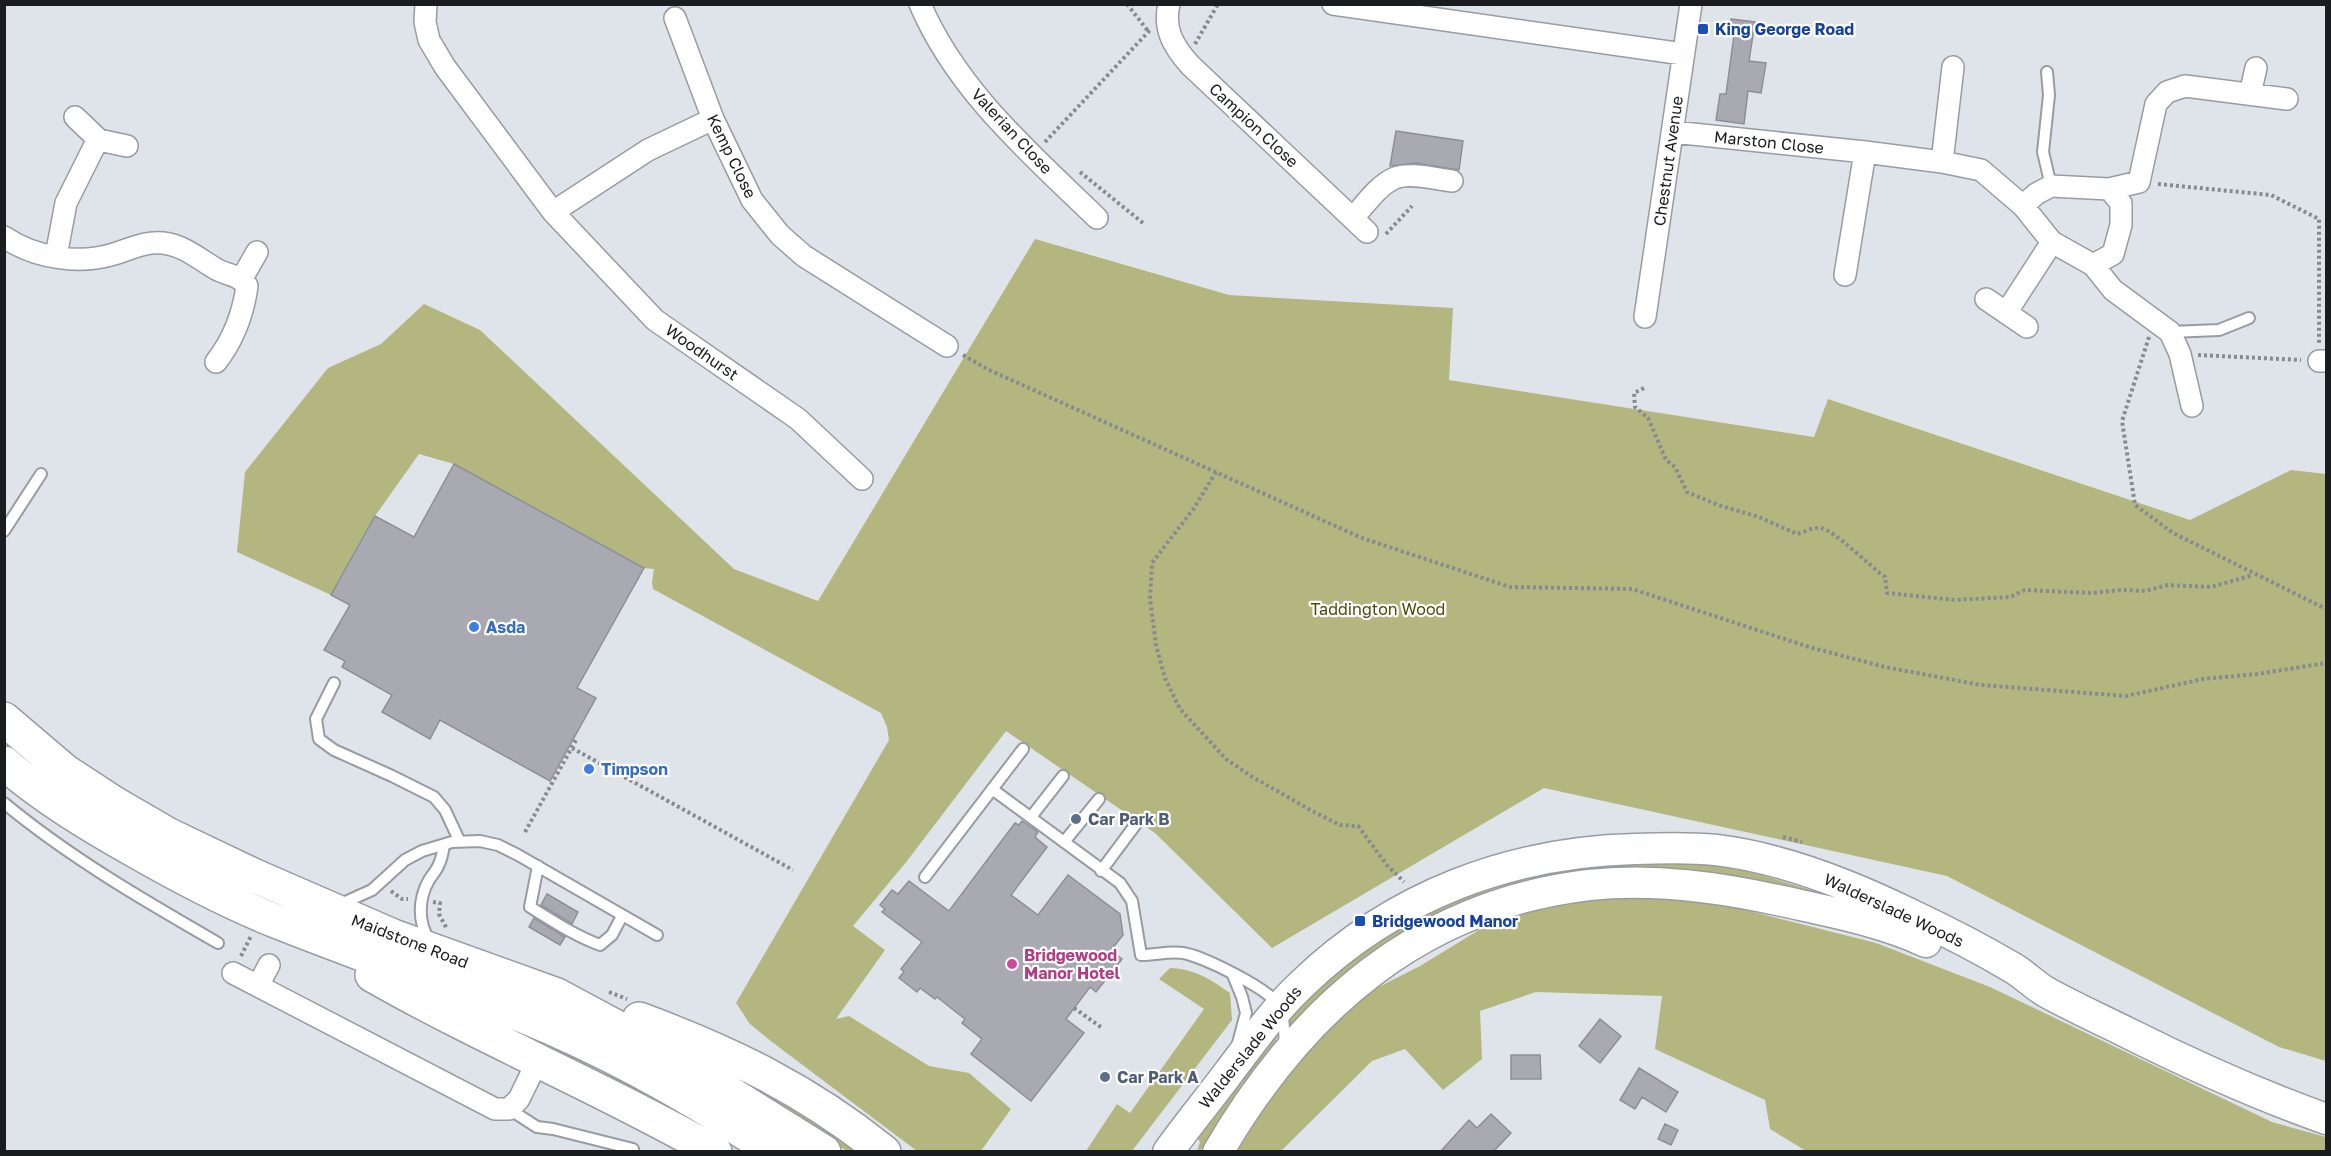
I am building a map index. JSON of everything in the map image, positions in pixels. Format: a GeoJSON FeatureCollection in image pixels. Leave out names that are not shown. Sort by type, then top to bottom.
{"type":"FeatureCollection","features":[{"type":"Feature","properties":{"kind":"main road","name":"Maidstone Road"},"geometry":{"type":"LineString","coordinates":[[4,719],[48,759],[114,803],[188,844],[327,908],[446,956],[557,995],[672,1057],[824,1152]]}},
{"type":"Feature","properties":{"kind":"main road"},"geometry":{"type":"LineString","coordinates":[[4,763],[44,794],[110,837],[168,869],[269,917],[570,1036],[660,1082],[729,1122],[774,1152]]}},
{"type":"Feature","properties":{"kind":"main road"},"geometry":{"type":"LineString","coordinates":[[269,917],[533,1070],[619,1099],[715,1152]]}},
{"type":"Feature","properties":{"kind":"main road"},"geometry":{"type":"LineString","coordinates":[[557,995],[582,998],[637,1018],[771,1075],[818,1103],[884,1152]]}},
{"type":"Feature","properties":{"kind":"street","name":"Woodhurst"},"geometry":{"type":"LineString","coordinates":[[426,4],[425,22],[429,40],[445,67],[553,212],[655,320],[798,419],[862,479]]}},
{"type":"Feature","properties":{"kind":"street","name":"Valerian Close"},"geometry":{"type":"LineString","coordinates":[[920,4],[935,36],[958,71],[995,118],[1097,218]]}},
{"type":"Feature","properties":{"kind":"street"},"geometry":{"type":"LineString","coordinates":[[1333,4],[1400,9],[1683,54]]}},
{"type":"Feature","properties":{"kind":"street","name":"Chestnut Avenue"},"geometry":{"type":"LineString","coordinates":[[1645,317],[1690,4]]}},
{"type":"Feature","properties":{"kind":"street","name":"Campion Close"},"geometry":{"type":"LineString","coordinates":[[1168,8],[1166,25],[1173,43],[1185,60],[1367,227]]}},
{"type":"Feature","properties":{"kind":"street","name":"Kemp Close"},"geometry":{"type":"LineString","coordinates":[[675,18],[713,119],[752,200],[780,235],[804,256],[947,346]]}},
{"type":"Feature","properties":{"kind":"street"},"geometry":{"type":"LineString","coordinates":[[1942,162],[1953,67]]}},
{"type":"Feature","properties":{"kind":"street"},"geometry":{"type":"LineString","coordinates":[[2250,94],[2256,69]]}},
{"type":"Feature","properties":{"kind":"street"},"geometry":{"type":"LineString","coordinates":[[2023,206],[2036,194],[2051,186],[2109,189],[2139,182],[2156,104],[2167,92],[2185,86],[2287,99]]}},
{"type":"Feature","properties":{"kind":"street"},"geometry":{"type":"LineString","coordinates":[[75,117],[98,139],[127,146]]}},
{"type":"Feature","properties":{"kind":"street"},"geometry":{"type":"LineString","coordinates":[[553,212],[648,150],[713,119]]}},
{"type":"Feature","properties":{"kind":"street","name":"Marston Close"},"geometry":{"type":"LineString","coordinates":[[1673,132],[1865,152],[1942,162],[1981,170],[2023,206],[2052,242],[2092,265],[2113,290],[2162,326]]}},
{"type":"Feature","properties":{"kind":"street"},"geometry":{"type":"LineString","coordinates":[[56,256],[66,203],[98,139]]}},
{"type":"Feature","properties":{"kind":"street"},"geometry":{"type":"LineString","coordinates":[[1845,275],[1865,152]]}},
{"type":"Feature","properties":{"kind":"street"},"geometry":{"type":"LineString","coordinates":[[1367,227],[1385,184],[1395,178],[1405,176],[1452,181]]}},
{"type":"Feature","properties":{"kind":"street"},"geometry":{"type":"LineString","coordinates":[[2092,265],[2113,254],[2121,225],[2121,203],[2109,189]]}},
{"type":"Feature","properties":{"kind":"street"},"geometry":{"type":"LineString","coordinates":[[4,237],[21,246],[56,256],[89,260],[139,245],[163,243],[177,246],[218,270],[241,280],[247,286],[241,317],[234,336],[216,362]]}},
{"type":"Feature","properties":{"kind":"street"},"geometry":{"type":"LineString","coordinates":[[2006,313],[2052,242]]}},
{"type":"Feature","properties":{"kind":"street"},"geometry":{"type":"LineString","coordinates":[[241,280],[257,252]]}},
{"type":"Feature","properties":{"kind":"street"},"geometry":{"type":"LineString","coordinates":[[1986,299],[2027,327]]}},
{"type":"Feature","properties":{"kind":"street"},"geometry":{"type":"LineString","coordinates":[[2162,326],[2180,354],[2192,406]]}},
{"type":"Feature","properties":{"kind":"street","name":"Walderslade Woods"},"geometry":{"type":"LineString","coordinates":[[1168,1152],[1280,1006],[1302,983],[1342,949],[1394,914],[1456,884],[1492,870],[1540,858],[1621,849],[1667,848],[1715,850],[1796,868],[1913,915],[2015,969],[2042,990]]}},
{"type":"Feature","properties":{"kind":"street","name":"Walderslade Woods"},"geometry":{"type":"LineString","coordinates":[[1218,1152],[1252,1097],[1307,1029],[1348,988],[1377,967],[1444,926],[1508,902],[1589,885],[1658,884],[1712,888],[1862,919],[1907,934],[2042,990],[2227,1081],[2326,1119]]}},
{"type":"Feature","properties":{"kind":"street"},"geometry":{"type":"LineString","coordinates":[[258,986],[269,965]]}},
{"type":"Feature","properties":{"kind":"street"},"geometry":{"type":"LineString","coordinates":[[233,973],[495,1108],[509,1109],[519,1099],[533,1070]]}},
{"type":"Feature","properties":{"kind":"lane"},"geometry":{"type":"LineString","coordinates":[[2047,72],[2049,95],[2043,152],[2051,186]]}},
{"type":"Feature","properties":{"kind":"lane"},"geometry":{"type":"LineString","coordinates":[[2162,326],[2219,330],[2250,318]]}},
{"type":"Feature","properties":{"kind":"lane"},"geometry":{"type":"LineString","coordinates":[[4,531],[40,474]]}},
{"type":"Feature","properties":{"kind":"lane"},"geometry":{"type":"LineString","coordinates":[[334,683],[316,719],[319,739],[334,750],[434,797],[445,810],[459,840]]}},
{"type":"Feature","properties":{"kind":"lane"},"geometry":{"type":"LineString","coordinates":[[926,877],[1023,749]]}},
{"type":"Feature","properties":{"kind":"lane"},"geometry":{"type":"LineString","coordinates":[[1031,817],[1064,776]]}},
{"type":"Feature","properties":{"kind":"lane"},"geometry":{"type":"LineString","coordinates":[[992,789],[1120,883],[1132,901],[1141,956],[1169,952],[1191,954],[1261,988],[1280,1006],[1286,1054]]}},
{"type":"Feature","properties":{"kind":"lane"},"geometry":{"type":"LineString","coordinates":[[1064,842],[1099,799]]}},
{"type":"Feature","properties":{"kind":"lane"},"geometry":{"type":"LineString","coordinates":[[4,803],[47,836],[138,896],[218,943]]}},
{"type":"Feature","properties":{"kind":"lane"},"geometry":{"type":"LineString","coordinates":[[1101,871],[1136,824]]}},
{"type":"Feature","properties":{"kind":"lane"},"geometry":{"type":"LineString","coordinates":[[327,908],[349,902],[372,890],[405,860],[422,851],[459,840],[498,846],[538,866],[657,935]]}},
{"type":"Feature","properties":{"kind":"lane"},"geometry":{"type":"LineString","coordinates":[[444,845],[439,864],[428,882],[420,915],[422,927],[433,946],[446,956]]}},
{"type":"Feature","properties":{"kind":"lane"},"geometry":{"type":"LineString","coordinates":[[538,866],[530,907],[553,921],[600,945],[612,935],[622,916]]}},
{"type":"Feature","properties":{"kind":"lane"},"geometry":{"type":"LineString","coordinates":[[1233,975],[1246,1013],[1233,1066]]}},
{"type":"Feature","properties":{"kind":"lane"},"geometry":{"type":"LineString","coordinates":[[509,1109],[537,1127],[633,1149]]}},
{"type":"Feature","properties":{"kind":"path"},"geometry":{"type":"LineString","coordinates":[[1128,4],[1149,31]]}},
{"type":"Feature","properties":{"kind":"path"},"geometry":{"type":"LineString","coordinates":[[1185,60],[1218,4]]}},
{"type":"Feature","properties":{"kind":"path"},"geometry":{"type":"LineString","coordinates":[[1037,140],[1043,145],[1168,8]]}},
{"type":"Feature","properties":{"kind":"path"},"geometry":{"type":"LineString","coordinates":[[1079,171],[1143,223]]}},
{"type":"Feature","properties":{"kind":"path"},"geometry":{"type":"LineString","coordinates":[[2139,182],[2271,195],[2319,219],[2323,361],[2180,354]]}},
{"type":"Feature","properties":{"kind":"path"},"geometry":{"type":"LineString","coordinates":[[1367,227],[1384,235],[1412,206]]}},
{"type":"Feature","properties":{"kind":"path"},"geometry":{"type":"LineString","coordinates":[[2162,326],[2122,421],[2135,505],[2173,533],[2253,575],[2326,609]]}},
{"type":"Feature","properties":{"kind":"path"},"geometry":{"type":"LineString","coordinates":[[947,346],[987,369],[1362,538],[1510,587],[1632,589],[1809,647],[1885,667],[1981,686],[2127,696],[2203,679],[2258,674],[2326,663]]}},
{"type":"Feature","properties":{"kind":"path"},"geometry":{"type":"LineString","coordinates":[[1644,388],[1634,393],[1635,407],[1648,418],[1666,460],[1675,467],[1687,492],[1718,505],[1759,517],[1797,534],[1818,527],[1832,531],[1855,554],[1885,577],[1887,593],[1955,600],[1988,599],[2010,597],[2025,590],[2091,593],[2121,590],[2145,591],[2168,585],[2211,587],[2253,575]]}},
{"type":"Feature","properties":{"kind":"path"},"geometry":{"type":"LineString","coordinates":[[1216,472],[1194,508],[1152,563],[1150,599],[1156,645],[1175,698],[1180,708],[1209,742],[1234,765],[1280,794],[1340,825],[1358,826],[1387,865],[1407,885]]}},
{"type":"Feature","properties":{"kind":"path"},"geometry":{"type":"LineString","coordinates":[[525,832],[572,748],[576,740],[573,739]]}},
{"type":"Feature","properties":{"kind":"path"},"geometry":{"type":"LineString","coordinates":[[572,748],[793,870]]}},
{"type":"Feature","properties":{"kind":"path"},"geometry":{"type":"LineString","coordinates":[[381,882],[395,895],[422,901]]}},
{"type":"Feature","properties":{"kind":"path"},"geometry":{"type":"LineString","coordinates":[[233,973],[269,917]]}},
{"type":"Feature","properties":{"kind":"path"},"geometry":{"type":"LineString","coordinates":[[1074,1008],[1102,1028]]}},
{"type":"Feature","properties":{"kind":"green space","name":"Taddington Wood"},"geometry":{"type":"Polygon","coordinates":[[[1035,239],[1229,295],[1453,308],[1449,380],[1814,437],[1828,399],[2190,520],[2291,470],[2326,474],[2326,1061],[2279,1047],[1947,876],[1544,788],[1272,948],[1155,833],[1006,731],[907,861],[853,926],[885,950],[836,1019],[849,1016],[929,1066],[969,1073],[1011,1109],[981,1151],[917,1151],[772,1042],[750,1024],[736,1003],[889,740],[881,713],[653,589],[654,569],[643,568],[454,464],[419,454],[375,516],[331,595],[237,552],[245,472],[328,368],[381,344],[424,304],[480,330],[734,569],[818,601],[1035,239]]]}},
{"type":"Feature","properties":{"kind":"green space"},"geometry":{"type":"Polygon","coordinates":[[[1592,862],[1672,862],[1713,865],[1771,878],[1814,891],[1819,895],[1542,883],[1289,1027],[1289,1012],[1343,961],[1459,895],[1592,862]]]}},
{"type":"Feature","properties":{"kind":"green space"},"geometry":{"type":"Polygon","coordinates":[[[1664,897],[1722,904],[1876,943],[1990,987],[2272,1122],[2326,1137],[2326,1152],[1806,1151],[1770,1129],[1765,1100],[1655,1049],[1662,996],[1536,992],[1480,1011],[1482,1059],[1443,1090],[1405,1049],[1372,1061],[1281,1151],[1237,1152],[1279,1083],[1320,1036],[1367,993],[1420,966],[1492,922],[1572,901],[1664,897]]]}},
{"type":"Feature","properties":{"kind":"green space"},"geometry":{"type":"Polygon","coordinates":[[[1170,968],[1187,970],[1202,976],[1230,993],[1232,1020],[1132,1151],[1086,1151],[1117,1104],[1130,1113],[1204,1009],[1159,979],[1170,968]]]}},
{"type":"Feature","properties":{"kind":"green space"},"geometry":{"type":"Polygon","coordinates":[[[1278,1030],[1275,1047],[1242,1084],[1200,1151],[1197,1151],[1200,1142],[1195,1134],[1278,1030]]]}},
{"type":"Feature","properties":{"kind":"green space"},"geometry":{"type":"Polygon","coordinates":[[[705,1055],[865,1151],[847,1151],[759,1095],[705,1055]]]}},
{"type":"Feature","properties":{"kind":"building"},"geometry":{"type":"Polygon","coordinates":[[[1731,19],[1755,22],[1749,61],[1766,63],[1761,93],[1748,91],[1744,124],[1716,120],[1720,94],[1726,94],[1734,35],[1728,34],[1731,19]]]}},
{"type":"Feature","properties":{"kind":"building"},"geometry":{"type":"Polygon","coordinates":[[[1396,131],[1463,141],[1459,170],[1416,163],[1390,166],[1396,131]]]}},
{"type":"Feature","properties":{"kind":"building","name":"Asda"},"geometry":{"type":"Polygon","coordinates":[[[454,464],[644,568],[577,688],[596,698],[550,781],[440,720],[430,739],[382,712],[392,695],[342,667],[345,661],[324,650],[350,605],[331,595],[375,516],[414,537],[454,464]]]}},
{"type":"Feature","properties":{"kind":"building","name":"Bridgewood Manor Hotel"},"geometry":{"type":"Polygon","coordinates":[[[1022,821],[1038,832],[1035,837],[1047,847],[1011,895],[1038,915],[1068,875],[1120,914],[1123,935],[1111,950],[1122,959],[1096,992],[1090,987],[1066,1019],[1084,1033],[1031,1101],[971,1054],[982,1039],[962,1023],[965,1019],[937,997],[935,999],[920,988],[917,992],[899,978],[904,972],[901,969],[922,942],[882,912],[885,909],[880,905],[892,890],[898,894],[909,881],[949,911],[1015,823],[1019,825],[1022,821]]]}},
{"type":"Feature","properties":{"kind":"building"},"geometry":{"type":"Polygon","coordinates":[[[547,894],[578,912],[572,924],[541,905],[547,894]]]}},
{"type":"Feature","properties":{"kind":"building"},"geometry":{"type":"Polygon","coordinates":[[[534,918],[565,937],[560,945],[529,927],[534,918]]]}},
{"type":"Feature","properties":{"kind":"building"},"geometry":{"type":"Polygon","coordinates":[[[1600,1019],[1621,1036],[1600,1063],[1579,1046],[1600,1019]]]}},
{"type":"Feature","properties":{"kind":"building"},"geometry":{"type":"Polygon","coordinates":[[[1511,1055],[1540,1055],[1541,1079],[1511,1079],[1511,1055]]]}},
{"type":"Feature","properties":{"kind":"building"},"geometry":{"type":"Polygon","coordinates":[[[1639,1068],[1678,1092],[1666,1112],[1642,1097],[1635,1109],[1620,1100],[1639,1068]]]}},
{"type":"Feature","properties":{"kind":"building"},"geometry":{"type":"Polygon","coordinates":[[[1491,1114],[1511,1133],[1493,1152],[1440,1152],[1469,1120],[1477,1128],[1491,1114]]]}},
{"type":"Feature","properties":{"kind":"building"},"geometry":{"type":"Polygon","coordinates":[[[1665,1124],[1678,1130],[1671,1145],[1658,1139],[1665,1124]]]}},
{"type":"Feature","properties":{"kind":"place","name":"King George Road"},"geometry":{"type":"Point","coordinates":[1703,29]}},
{"type":"Feature","properties":{"kind":"place","name":"Asda"},"geometry":{"type":"Point","coordinates":[474,627]}},
{"type":"Feature","properties":{"kind":"place","name":"Timpson"},"geometry":{"type":"Point","coordinates":[589,769]}},
{"type":"Feature","properties":{"kind":"place","name":"Car Park B"},"geometry":{"type":"Point","coordinates":[1076,819]}},
{"type":"Feature","properties":{"kind":"place","name":"Bridgewood Manor"},"geometry":{"type":"Point","coordinates":[1360,921]}},
{"type":"Feature","properties":{"kind":"place","name":"Bridgewood Manor Hotel"},"geometry":{"type":"Point","coordinates":[1012,964]}},
{"type":"Feature","properties":{"kind":"place","name":"Car Park A"},"geometry":{"type":"Point","coordinates":[1105,1077]}}]}
